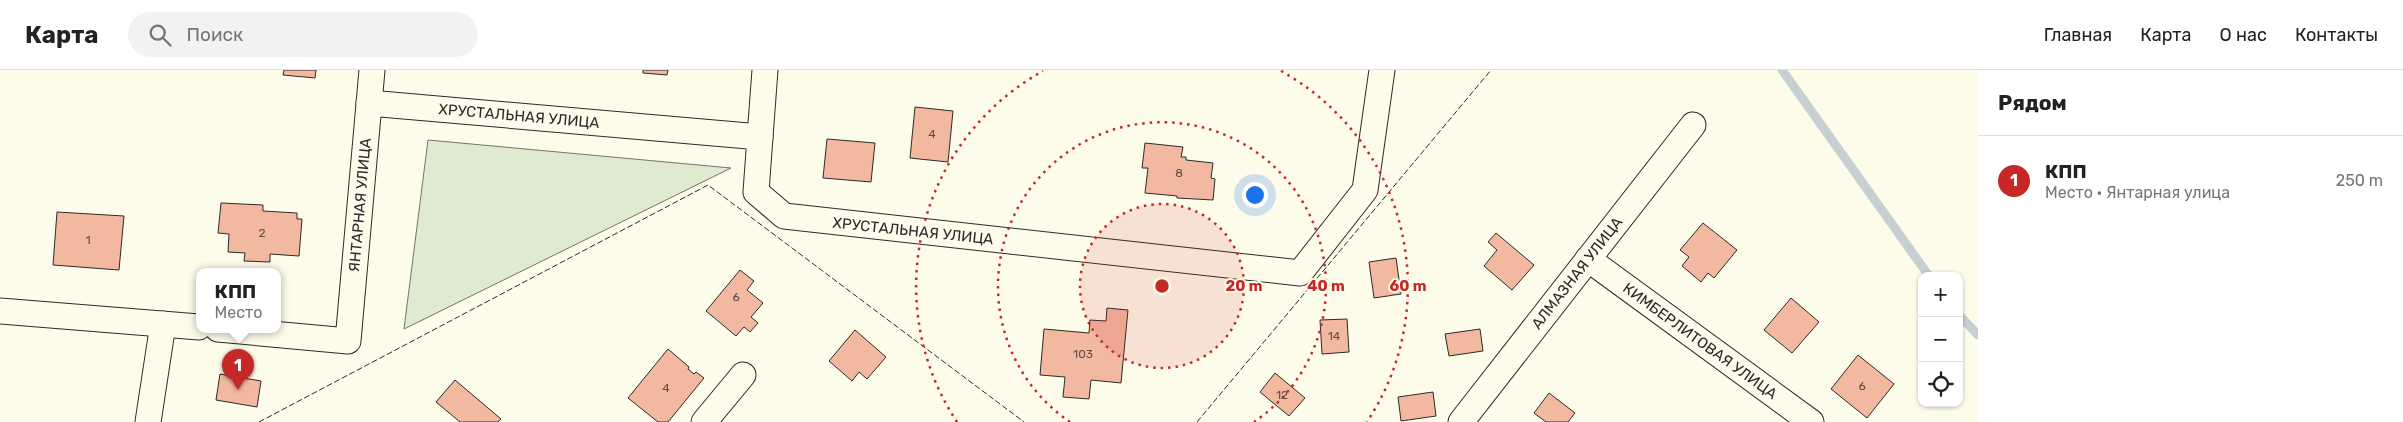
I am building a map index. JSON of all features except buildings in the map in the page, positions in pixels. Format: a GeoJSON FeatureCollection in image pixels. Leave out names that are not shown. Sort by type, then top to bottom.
{"type":"FeatureCollection","features":[{"type":"Feature","properties":{"kind":"street","name":"ЯНТАРНАЯ УЛИЦА"},"geometry":{"type":"LineString","coordinates":[[261,333],[348,341],[372,70]]}},
{"type":"Feature","properties":{"kind":"street"},"geometry":{"type":"LineString","coordinates":[[760,137],[765,70]]}},
{"type":"Feature","properties":{"kind":"street","name":"ХРУСТАЛЬНАЯ УЛИЦА"},"geometry":{"type":"LineString","coordinates":[[369,103],[760,137],[756,192],[784,216],[1300,273],[1365,190],[1382,70]]}},
{"type":"Feature","properties":{"kind":"street","name":"АЛМАЗНАЯ УЛИЦА"},"geometry":{"type":"LineString","coordinates":[[1462,422],[1693,125]]}},
{"type":"Feature","properties":{"kind":"street","name":"КИМБЕРЛИТОВАЯ УЛИЦА"},"geometry":{"type":"LineString","coordinates":[[1588,259],[1811,422]]}},
{"type":"Feature","properties":{"kind":"street"},"geometry":{"type":"LineString","coordinates":[[0,311],[196,327]]}},
{"type":"Feature","properties":{"kind":"street"},"geometry":{"type":"LineString","coordinates":[[148,422],[163,324]]}},
{"type":"Feature","properties":{"kind":"street"},"geometry":{"type":"LineString","coordinates":[[704,422],[743,375]]}},
{"type":"Feature","properties":{"kind":"green space"},"geometry":{"type":"Polygon","coordinates":[[[428,140],[731,168],[404,329],[428,140]]]}},
{"type":"Feature","properties":{"kind":"waterway"},"geometry":{"type":"LineString","coordinates":[[1782,70],[1926,272]]}},
{"type":"Feature","properties":{"kind":"waterway"},"geometry":{"type":"LineString","coordinates":[[1961,317],[1978,335]]}},
{"type":"Feature","properties":{"kind":"fence"},"geometry":{"type":"LineString","coordinates":[[1197,422],[1491,70]]}},
{"type":"Feature","properties":{"kind":"fence"},"geometry":{"type":"LineString","coordinates":[[259,422],[708,185],[1024,422]]}},
{"type":"Feature","properties":{"kind":"place","name":"КПП"},"geometry":{"type":"Point","coordinates":[238,390]}}]}
